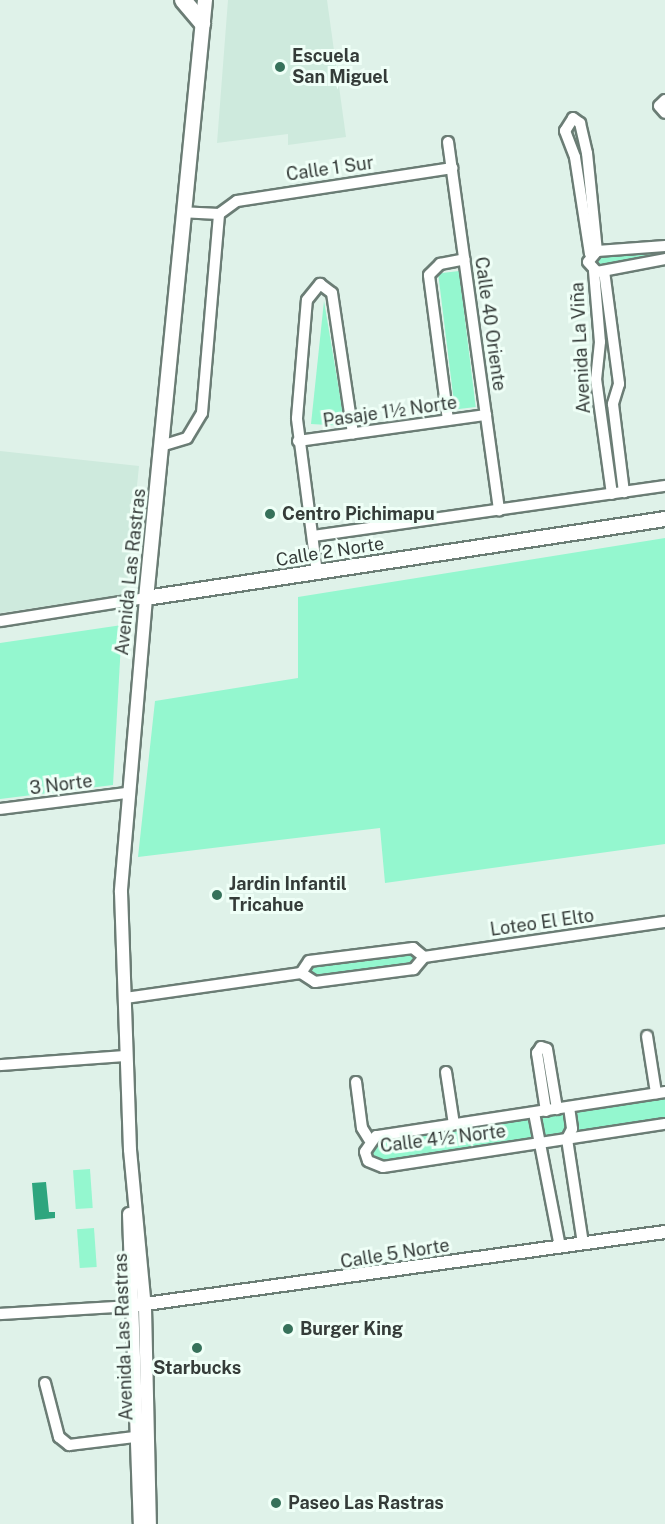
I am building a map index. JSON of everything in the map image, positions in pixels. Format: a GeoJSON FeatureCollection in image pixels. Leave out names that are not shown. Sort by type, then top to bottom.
{"type":"FeatureCollection","features":[{"type":"Feature","properties":{"kind":"highway"},"geometry":{"type":"LineString","coordinates":[[183,0],[202,23]]}},
{"type":"Feature","properties":{"kind":"main road","name":"Avenida Las Rastras"},"geometry":{"type":"LineString","coordinates":[[146,598],[205,0]]}},
{"type":"Feature","properties":{"kind":"main road","name":"Calle 2 Norte"},"geometry":{"type":"LineString","coordinates":[[146,598],[665,519]]}},
{"type":"Feature","properties":{"kind":"street"},"geometry":{"type":"LineString","coordinates":[[665,100],[659,106],[665,113]]}},
{"type":"Feature","properties":{"kind":"street"},"geometry":{"type":"LineString","coordinates":[[596,252],[586,153],[580,123],[573,118],[564,131],[575,157],[596,252],[602,270]]}},
{"type":"Feature","properties":{"kind":"street","name":"Calle 40 Oriente"},"geometry":{"type":"LineString","coordinates":[[448,142],[499,510]]}},
{"type":"Feature","properties":{"kind":"street","name":"Calle 1 Sur"},"geometry":{"type":"LineString","coordinates":[[219,214],[246,199],[452,168]]}},
{"type":"Feature","properties":{"kind":"street"},"geometry":{"type":"LineString","coordinates":[[161,446],[187,438],[200,421],[219,214],[184,212]]}},
{"type":"Feature","properties":{"kind":"street"},"geometry":{"type":"LineString","coordinates":[[596,252],[665,246]]}},
{"type":"Feature","properties":{"kind":"street"},"geometry":{"type":"LineString","coordinates":[[596,252],[610,261],[602,270]]}},
{"type":"Feature","properties":{"kind":"street"},"geometry":{"type":"LineString","coordinates":[[448,420],[429,275],[440,264],[465,259]]}},
{"type":"Feature","properties":{"kind":"street"},"geometry":{"type":"LineString","coordinates":[[602,270],[665,259]]}},
{"type":"Feature","properties":{"kind":"street","name":"Avenida La Viña"},"geometry":{"type":"LineString","coordinates":[[602,270],[619,384],[614,414],[624,492]]}},
{"type":"Feature","properties":{"kind":"street","name":"Avenida La Viña"},"geometry":{"type":"LineString","coordinates":[[602,270],[600,342],[596,379],[612,494]]}},
{"type":"Feature","properties":{"kind":"street"},"geometry":{"type":"LineString","coordinates":[[317,573],[298,441],[307,300],[317,285],[332,293],[353,434]]}},
{"type":"Feature","properties":{"kind":"street","name":"Pasaje 1½ Norte"},"geometry":{"type":"LineString","coordinates":[[298,441],[486,415]]}},
{"type":"Feature","properties":{"kind":"street","name":"Calle 2 Norte"},"geometry":{"type":"LineString","coordinates":[[313,536],[665,486]]}},
{"type":"Feature","properties":{"kind":"street","name":"Calle 2 Norte"},"geometry":{"type":"LineString","coordinates":[[0,621],[146,598]]}},
{"type":"Feature","properties":{"kind":"street","name":"Avenida Las Rastras"},"geometry":{"type":"LineString","coordinates":[[140,1524],[131,1306],[130,1150],[121,892],[126,793],[146,598]]}},
{"type":"Feature","properties":{"kind":"street","name":"3 Norte"},"geometry":{"type":"LineString","coordinates":[[0,809],[126,793]]}},
{"type":"Feature","properties":{"kind":"street","name":"Loteo El Elto"},"geometry":{"type":"LineString","coordinates":[[125,998],[301,973],[315,982],[414,969],[424,957],[665,922]]}},
{"type":"Feature","properties":{"kind":"street","name":"Loteo El Elto"},"geometry":{"type":"LineString","coordinates":[[301,973],[309,962],[416,948],[424,957]]}},
{"type":"Feature","properties":{"kind":"street"},"geometry":{"type":"LineString","coordinates":[[647,1036],[661,1093]]}},
{"type":"Feature","properties":{"kind":"street"},"geometry":{"type":"LineString","coordinates":[[541,1047],[547,1051],[551,1110],[537,1053],[541,1047]]}},
{"type":"Feature","properties":{"kind":"street"},"geometry":{"type":"LineString","coordinates":[[0,1065],[127,1056]]}},
{"type":"Feature","properties":{"kind":"street"},"geometry":{"type":"LineString","coordinates":[[446,1072],[454,1124]]}},
{"type":"Feature","properties":{"kind":"street"},"geometry":{"type":"LineString","coordinates":[[356,1082],[362,1128],[369,1139]]}},
{"type":"Feature","properties":{"kind":"street","name":"Calle 4½ Norte"},"geometry":{"type":"LineString","coordinates":[[661,1093],[369,1139],[366,1157],[383,1167],[665,1124]]}},
{"type":"Feature","properties":{"kind":"street"},"geometry":{"type":"LineString","coordinates":[[569,1107],[572,1129],[567,1139],[583,1244]]}},
{"type":"Feature","properties":{"kind":"street"},"geometry":{"type":"LineString","coordinates":[[534,1113],[544,1143],[560,1247]]}},
{"type":"Feature","properties":{"kind":"street","name":"Avenida Las Rastras"},"geometry":{"type":"LineString","coordinates":[[130,1150],[145,1308],[150,1524]]}},
{"type":"Feature","properties":{"kind":"street","name":"Calle 5 Norte"},"geometry":{"type":"LineString","coordinates":[[131,1306],[145,1308],[665,1232]]}},
{"type":"Feature","properties":{"kind":"street"},"geometry":{"type":"LineString","coordinates":[[0,1314],[131,1306]]}},
{"type":"Feature","properties":{"kind":"street"},"geometry":{"type":"LineString","coordinates":[[45,1383],[59,1437],[69,1445],[135,1437]]}},
{"type":"Feature","properties":{"kind":"shaded area","name":"Escuela San Miguel"},"geometry":{"type":"Polygon","coordinates":[[[228,0],[327,0],[346,137],[288,145],[288,134],[217,143],[228,0]]]}},
{"type":"Feature","properties":{"kind":"shaded area"},"geometry":{"type":"Polygon","coordinates":[[[665,246],[665,259],[604,271],[588,258],[665,246]]]}},
{"type":"Feature","properties":{"kind":"shaded area"},"geometry":{"type":"Polygon","coordinates":[[[459,271],[476,407],[455,410],[438,274],[459,271]]]}},
{"type":"Feature","properties":{"kind":"shaded area"},"geometry":{"type":"Polygon","coordinates":[[[324,301],[345,426],[311,424],[324,301]]]}},
{"type":"Feature","properties":{"kind":"shaded area"},"geometry":{"type":"Polygon","coordinates":[[[0,451],[139,466],[126,594],[0,613],[0,451]]]}},
{"type":"Feature","properties":{"kind":"shaded area"},"geometry":{"type":"Polygon","coordinates":[[[665,538],[665,844],[385,883],[380,828],[138,857],[155,701],[298,678],[298,597],[665,538]]]}},
{"type":"Feature","properties":{"kind":"shaded area"},"geometry":{"type":"Polygon","coordinates":[[[122,625],[113,785],[0,799],[0,643],[122,625]]]}},
{"type":"Feature","properties":{"kind":"shaded area"},"geometry":{"type":"Polygon","coordinates":[[[413,954],[418,957],[414,964],[314,977],[308,972],[313,967],[413,954]]]}},
{"type":"Feature","properties":{"kind":"shaded area"},"geometry":{"type":"Polygon","coordinates":[[[665,1097],[665,1120],[388,1162],[371,1155],[373,1142],[665,1097]]]}},
{"type":"Feature","properties":{"kind":"shaded area"},"geometry":{"type":"Polygon","coordinates":[[[90,1169],[93,1208],[76,1209],[73,1170],[90,1169]]]}},
{"type":"Feature","properties":{"kind":"shaded area"},"geometry":{"type":"Polygon","coordinates":[[[46,1182],[49,1212],[55,1212],[55,1218],[35,1220],[32,1183],[46,1182]]]}},
{"type":"Feature","properties":{"kind":"shaded area"},"geometry":{"type":"Polygon","coordinates":[[[94,1228],[97,1267],[80,1268],[77,1229],[94,1228]]]}},
{"type":"Feature","properties":{"kind":"place","name":"Escuela San Miguel"},"geometry":{"type":"Point","coordinates":[280,67]}},
{"type":"Feature","properties":{"kind":"place","name":"Centro Pichimapu"},"geometry":{"type":"Point","coordinates":[270,514]}},
{"type":"Feature","properties":{"kind":"place","name":"Jardin Infantil Tricahue"},"geometry":{"type":"Point","coordinates":[217,895]}},
{"type":"Feature","properties":{"kind":"place","name":"Burger King"},"geometry":{"type":"Point","coordinates":[288,1329]}},
{"type":"Feature","properties":{"kind":"place","name":"Starbucks"},"geometry":{"type":"Point","coordinates":[197,1348]}},
{"type":"Feature","properties":{"kind":"place","name":"Paseo Las Rastras"},"geometry":{"type":"Point","coordinates":[276,1503]}}]}
